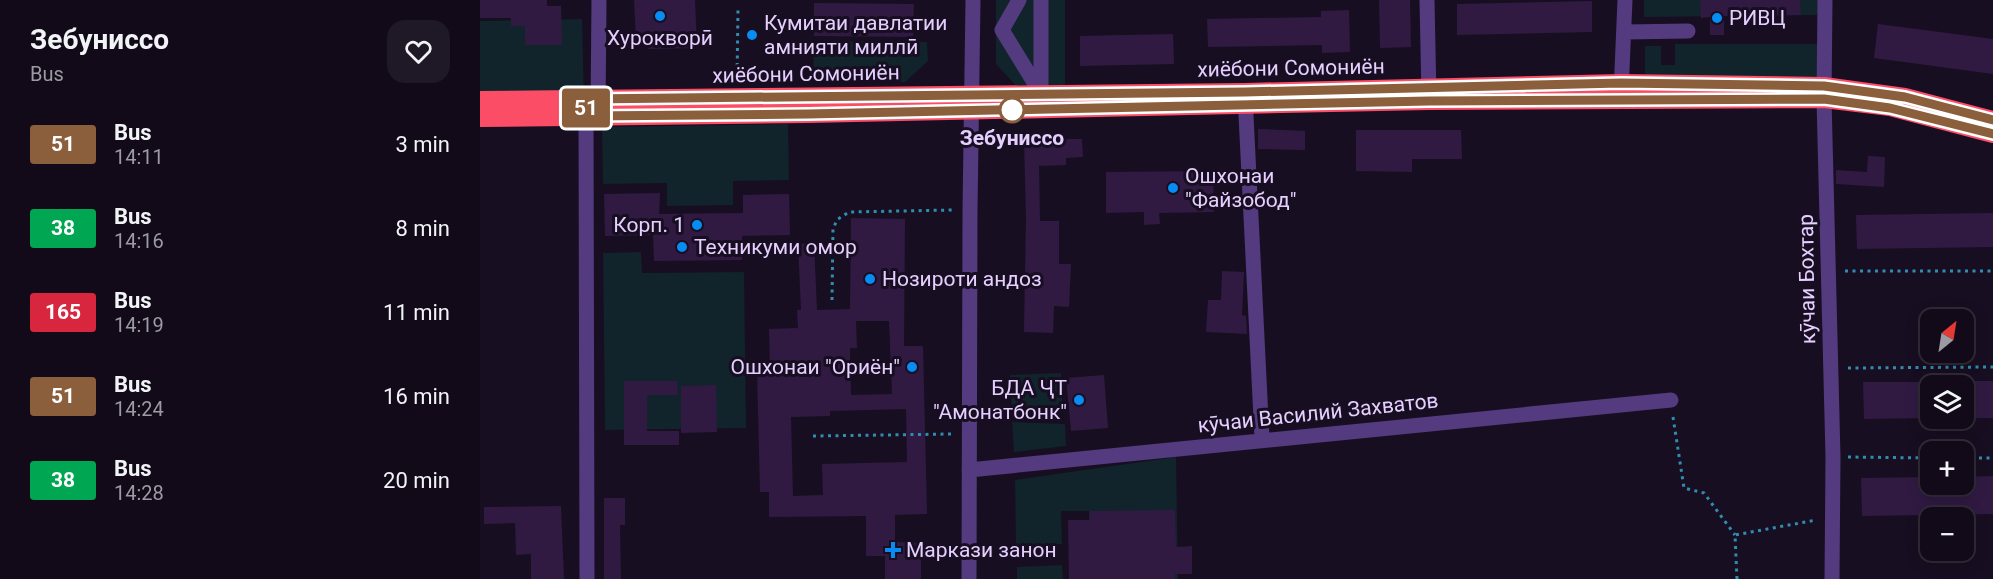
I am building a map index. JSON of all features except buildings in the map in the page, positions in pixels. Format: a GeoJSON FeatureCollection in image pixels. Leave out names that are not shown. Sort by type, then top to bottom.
{"type":"FeatureCollection","features":[{"type":"Feature","properties":{"kind":"highway","name":"хиёбони Сомониён"},"geometry":{"type":"LineString","coordinates":[[480,100],[592,107],[973,103],[1040,99],[1245,99],[1621,91],[1824,92],[1905,97],[1993,120]]}},
{"type":"Feature","properties":{"kind":"highway","name":"хиёбони Сомониён"},"geometry":{"type":"LineString","coordinates":[[1824,92],[1993,134]]}},
{"type":"Feature","properties":{"kind":"highway","name":"хиёбони Сомониён"},"geometry":{"type":"LineString","coordinates":[[480,118],[592,107]]}},
{"type":"Feature","properties":{"kind":"street"},"geometry":{"type":"LineString","coordinates":[[587,579],[592,107],[599,0]]}},
{"type":"Feature","properties":{"kind":"street"},"geometry":{"type":"LineString","coordinates":[[969,579],[973,0]]}},
{"type":"Feature","properties":{"kind":"street"},"geometry":{"type":"LineString","coordinates":[[1019,0],[1002,30],[1040,99]]}},
{"type":"Feature","properties":{"kind":"street"},"geometry":{"type":"LineString","coordinates":[[1040,99],[1041,0]]}},
{"type":"Feature","properties":{"kind":"street"},"geometry":{"type":"LineString","coordinates":[[1427,0],[1429,94]]}},
{"type":"Feature","properties":{"kind":"street"},"geometry":{"type":"LineString","coordinates":[[1621,91],[1625,0]]}},
{"type":"Feature","properties":{"kind":"street","name":"кӯчаи Бохтар"},"geometry":{"type":"LineString","coordinates":[[1826,0],[1824,92],[1833,457],[1832,579]]}},
{"type":"Feature","properties":{"kind":"street"},"geometry":{"type":"LineString","coordinates":[[1625,32],[1688,31]]}},
{"type":"Feature","properties":{"kind":"street"},"geometry":{"type":"LineString","coordinates":[[1245,99],[1262,439]]}},
{"type":"Feature","properties":{"kind":"street","name":"кӯчаи Василий Захватов"},"geometry":{"type":"LineString","coordinates":[[969,470],[1671,400]]}},
{"type":"Feature","properties":{"kind":"path"},"geometry":{"type":"LineString","coordinates":[[737,79],[738,8]]}},
{"type":"Feature","properties":{"kind":"path"},"geometry":{"type":"LineString","coordinates":[[832,300],[833,228],[843,214],[849,212],[970,210]]}},
{"type":"Feature","properties":{"kind":"path"},"geometry":{"type":"LineString","coordinates":[[1828,271],[1993,271]]}},
{"type":"Feature","properties":{"kind":"path"},"geometry":{"type":"LineString","coordinates":[[1831,368],[1993,367]]}},
{"type":"Feature","properties":{"kind":"path"},"geometry":{"type":"LineString","coordinates":[[1671,400],[1684,488],[1704,493],[1735,535],[1737,579]]}},
{"type":"Feature","properties":{"kind":"path"},"geometry":{"type":"LineString","coordinates":[[813,436],[969,434]]}},
{"type":"Feature","properties":{"kind":"path"},"geometry":{"type":"LineString","coordinates":[[1833,457],[1920,458]]}},
{"type":"Feature","properties":{"kind":"path"},"geometry":{"type":"LineString","coordinates":[[1974,458],[1993,459]]}},
{"type":"Feature","properties":{"kind":"path"},"geometry":{"type":"LineString","coordinates":[[1735,535],[1833,517]]}},
{"type":"Feature","properties":{"kind":"shaded area"},"geometry":{"type":"Polygon","coordinates":[[[996,0],[1065,0],[1065,93],[1022,92],[996,64],[996,0]]]}},
{"type":"Feature","properties":{"kind":"shaded area"},"geometry":{"type":"Polygon","coordinates":[[[1644,0],[1821,0],[1821,15],[1644,17],[1644,0]]]}},
{"type":"Feature","properties":{"kind":"shaded area"},"geometry":{"type":"Polygon","coordinates":[[[582,19],[584,101],[480,103],[480,21],[582,19]]]}},
{"type":"Feature","properties":{"kind":"shaded area"},"geometry":{"type":"Polygon","coordinates":[[[813,41],[927,42],[928,61],[905,82],[814,82],[813,41]]]}},
{"type":"Feature","properties":{"kind":"shaded area"},"geometry":{"type":"Polygon","coordinates":[[[1675,44],[1818,44],[1818,87],[1645,87],[1645,46],[1661,46],[1661,65],[1675,65],[1675,44]]]}},
{"type":"Feature","properties":{"kind":"shaded area"},"geometry":{"type":"Polygon","coordinates":[[[788,124],[789,180],[733,181],[733,205],[667,206],[667,183],[603,184],[602,127],[788,124]]]}},
{"type":"Feature","properties":{"kind":"shaded area"},"geometry":{"type":"Polygon","coordinates":[[[641,252],[642,273],[744,272],[746,428],[605,430],[603,253],[641,252]]]}},
{"type":"Feature","properties":{"kind":"shaded area"},"geometry":{"type":"Polygon","coordinates":[[[1061,373],[1063,412],[1012,411],[1010,375],[1061,373]]]}},
{"type":"Feature","properties":{"kind":"shaded area"},"geometry":{"type":"Polygon","coordinates":[[[1012,422],[1065,424],[1066,446],[1014,452],[1012,422]]]}},
{"type":"Feature","properties":{"kind":"shaded area"},"geometry":{"type":"Polygon","coordinates":[[[1176,457],[1178,579],[1088,579],[1089,511],[1061,511],[1062,544],[1016,545],[1015,480],[1176,457]]]}},
{"type":"Feature","properties":{"kind":"shaded area"},"geometry":{"type":"Polygon","coordinates":[[[1062,565],[1063,579],[1017,579],[1017,567],[1062,565]]]}},
{"type":"Feature","properties":{"kind":"bus line","name":"51"},"geometry":{"type":"LineString","coordinates":[[1993,120],[1905,97],[1824,86],[1621,83],[1245,92],[587,99],[586,116],[808,114],[1429,101],[1824,99],[1890,108],[1993,134]]}},
{"type":"Feature","properties":{"kind":"place","name":"Хурокворӣ"},"geometry":{"type":"Point","coordinates":[660,16]}},
{"type":"Feature","properties":{"kind":"place","name":"РИВЦ"},"geometry":{"type":"Point","coordinates":[1717,18]}},
{"type":"Feature","properties":{"kind":"place","name":"Кумитаи давлатии амнияти миллӣ"},"geometry":{"type":"Point","coordinates":[752,35]}},
{"type":"Feature","properties":{"kind":"place","name":"Зебуниссо"},"geometry":{"type":"Point","coordinates":[1012,110]}},
{"type":"Feature","properties":{"kind":"place","name":"Ошхонаи \"Файзобод\""},"geometry":{"type":"Point","coordinates":[1173,188]}},
{"type":"Feature","properties":{"kind":"place","name":"Корп. 1"},"geometry":{"type":"Point","coordinates":[697,225]}},
{"type":"Feature","properties":{"kind":"place","name":"Техникуми омор"},"geometry":{"type":"Point","coordinates":[682,247]}},
{"type":"Feature","properties":{"kind":"place","name":"Нозироти андоз"},"geometry":{"type":"Point","coordinates":[870,279]}},
{"type":"Feature","properties":{"kind":"place","name":"Ошхонаи \"Ориён\""},"geometry":{"type":"Point","coordinates":[912,367]}},
{"type":"Feature","properties":{"kind":"place","name":"БДА ҶТ \"Амонатбонк\""},"geometry":{"type":"Point","coordinates":[1079,400]}},
{"type":"Feature","properties":{"kind":"place","name":"Маркази занон"},"geometry":{"type":"Point","coordinates":[893,550]}}]}
